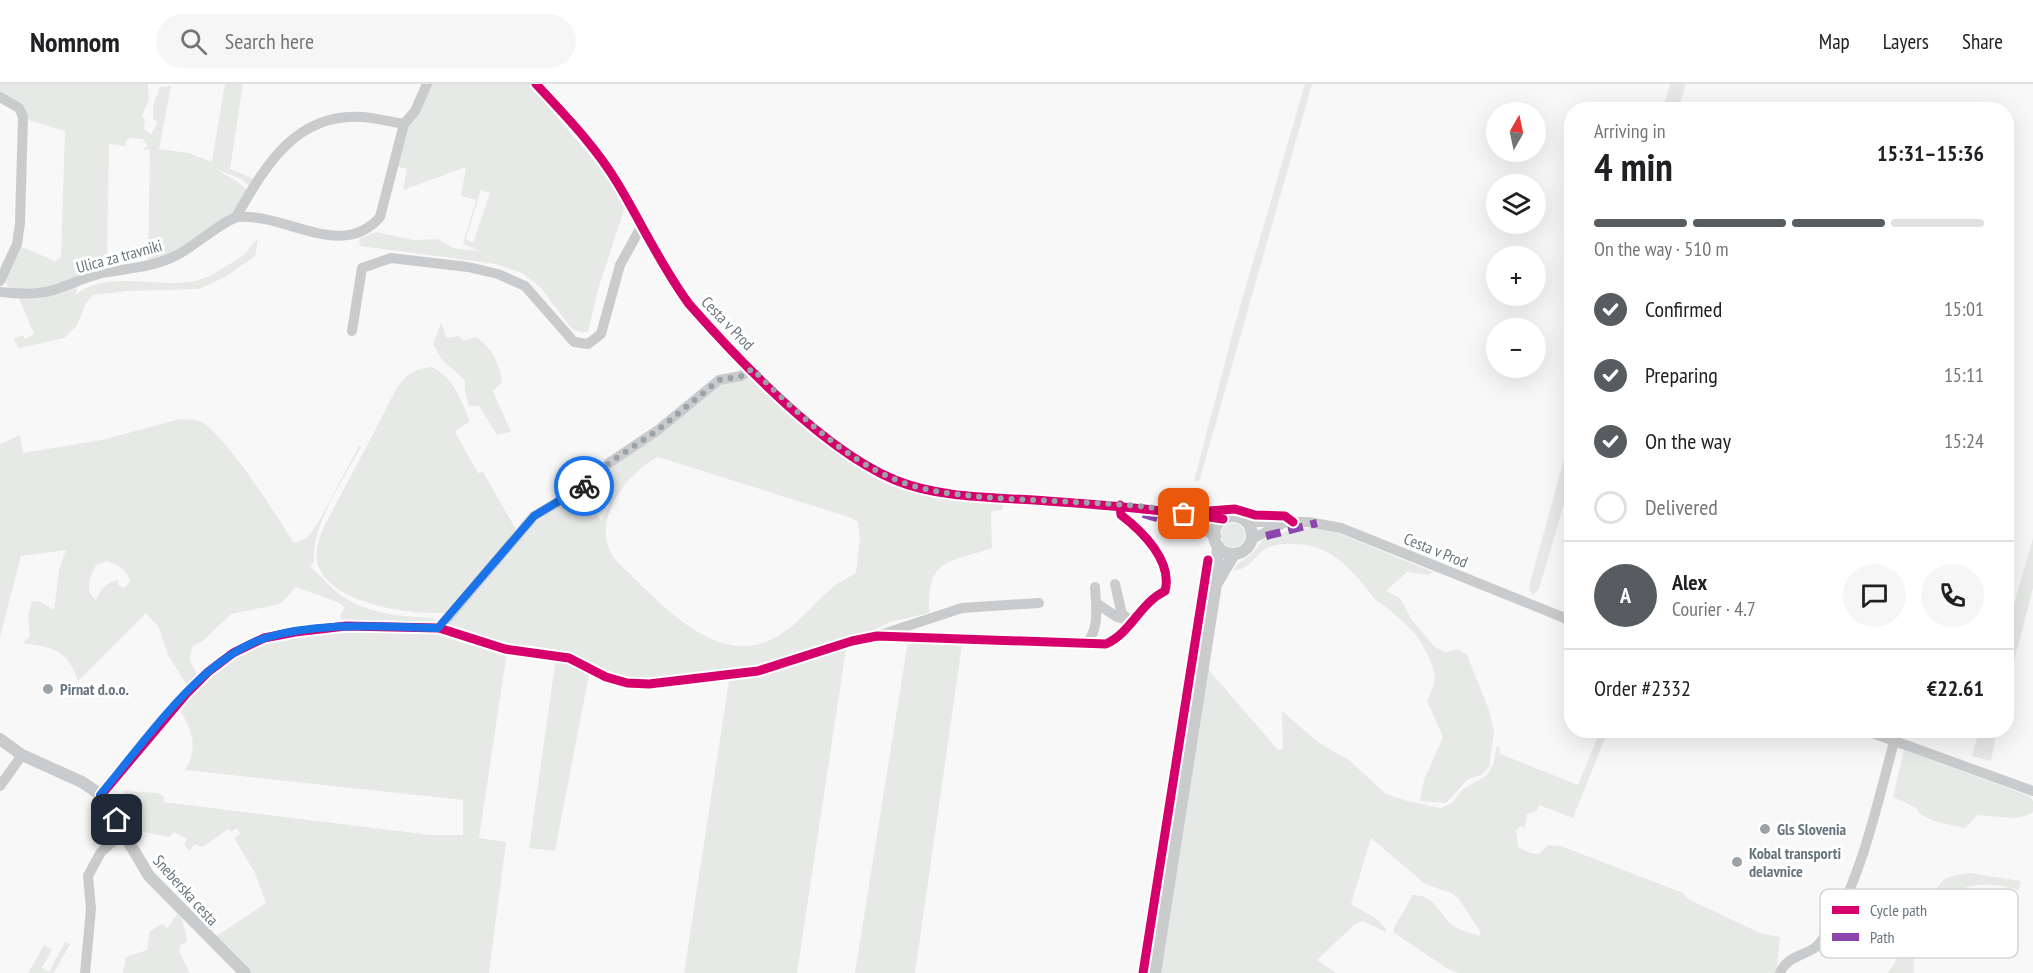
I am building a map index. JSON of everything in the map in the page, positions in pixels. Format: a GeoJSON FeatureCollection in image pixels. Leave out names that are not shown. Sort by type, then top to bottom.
{"type":"FeatureCollection","features":[{"type":"Feature","properties":{"kind":"street"},"geometry":{"type":"LineString","coordinates":[[236,217],[257,218],[339,236],[355,235],[374,224],[380,217],[404,124],[415,111],[427,84]]}},
{"type":"Feature","properties":{"kind":"street","name":"Cesta v Prod"},"geometry":{"type":"LineString","coordinates":[[536,84],[570,120],[617,183],[688,304],[814,428],[856,458],[895,479],[929,490],[1120,506],[1223,519]]}},
{"type":"Feature","properties":{"kind":"street"},"geometry":{"type":"LineString","coordinates":[[0,97],[19,108],[23,117],[20,223],[17,244],[0,280]]}},
{"type":"Feature","properties":{"kind":"street","name":"Ulica za travniki"},"geometry":{"type":"LineString","coordinates":[[0,292],[53,291],[100,274],[160,264],[180,254],[236,217],[274,155],[299,134],[332,119],[351,117],[404,124]]}},
{"type":"Feature","properties":{"kind":"street"},"geometry":{"type":"LineString","coordinates":[[352,331],[362,268],[392,258],[468,267],[498,274],[525,286],[574,342],[588,344],[601,334],[620,265],[641,227]]}},
{"type":"Feature","properties":{"kind":"street"},"geometry":{"type":"LineString","coordinates":[[438,628],[534,516],[582,488],[609,463],[658,430],[719,380],[741,376],[752,369]]}},
{"type":"Feature","properties":{"kind":"street"},"geometry":{"type":"LineString","coordinates":[[100,795],[186,694],[208,672],[244,648],[264,638],[346,626],[438,628],[506,649],[569,658],[606,677],[649,684],[758,671],[852,641],[877,636],[1106,644],[1114,640],[1147,602],[1165,591],[1167,584],[1157,552],[1146,537],[1120,515],[1120,506]]}},
{"type":"Feature","properties":{"kind":"street","name":"Cesta v Prod"},"geometry":{"type":"LineString","coordinates":[[1184,514],[1216,541]]}},
{"type":"Feature","properties":{"kind":"street"},"geometry":{"type":"LineString","coordinates":[[1155,973],[1216,584],[1216,541],[1218,525],[1223,519],[1238,517],[1247,522],[1251,529],[1252,539],[1248,548],[1234,554],[1225,552],[1216,541]]}},
{"type":"Feature","properties":{"kind":"street","name":"Cesta v Prod"},"geometry":{"type":"LineString","coordinates":[[1247,522],[1312,522],[1347,530],[1564,618]]}},
{"type":"Feature","properties":{"kind":"street"},"geometry":{"type":"LineString","coordinates":[[1252,539],[1285,522]]}},
{"type":"Feature","properties":{"kind":"street"},"geometry":{"type":"LineString","coordinates":[[1216,584],[1234,554]]}},
{"type":"Feature","properties":{"kind":"street"},"geometry":{"type":"LineString","coordinates":[[1115,584],[1122,614],[1132,621]]}},
{"type":"Feature","properties":{"kind":"street"},"geometry":{"type":"LineString","coordinates":[[1086,644],[1092,637],[1096,603],[1095,587]]}},
{"type":"Feature","properties":{"kind":"street"},"geometry":{"type":"LineString","coordinates":[[877,636],[888,630],[962,608],[1039,603]]}},
{"type":"Feature","properties":{"kind":"street"},"geometry":{"type":"LineString","coordinates":[[1096,603],[1117,617],[1132,621]]}},
{"type":"Feature","properties":{"kind":"street"},"geometry":{"type":"LineString","coordinates":[[1884,738],[2033,791]]}},
{"type":"Feature","properties":{"kind":"street","name":"Sneberska cesta"},"geometry":{"type":"LineString","coordinates":[[0,739],[22,755],[82,782],[100,795],[149,876],[244,973]]}},
{"type":"Feature","properties":{"kind":"street"},"geometry":{"type":"LineString","coordinates":[[1849,889],[1867,842],[1894,742]]}},
{"type":"Feature","properties":{"kind":"street"},"geometry":{"type":"LineString","coordinates":[[0,786],[22,755]]}},
{"type":"Feature","properties":{"kind":"street"},"geometry":{"type":"LineString","coordinates":[[85,973],[91,909],[88,876],[101,852],[123,833]]}},
{"type":"Feature","properties":{"kind":"street"},"geometry":{"type":"LineString","coordinates":[[1780,973],[1782,967],[1795,957],[1820,943]]}},
{"type":"Feature","properties":{"kind":"shaded area"},"geometry":{"type":"Polygon","coordinates":[[[0,84],[148,84],[149,100],[142,116],[145,119],[144,129],[151,134],[158,122],[153,119],[153,106],[160,87],[171,86],[159,149],[189,153],[212,162],[225,84],[243,84],[230,169],[255,179],[250,187],[241,179],[214,168],[238,182],[248,191],[229,219],[148,265],[150,150],[142,149],[148,147],[143,139],[130,138],[125,142],[127,146],[109,144],[107,270],[46,289],[9,290],[5,281],[19,246],[55,261],[61,257],[65,131],[25,119],[0,94],[0,84]]]}},
{"type":"Feature","properties":{"kind":"shaded area"},"geometry":{"type":"Polygon","coordinates":[[[429,84],[529,84],[608,177],[625,207],[598,289],[588,332],[572,329],[540,287],[522,273],[496,264],[360,246],[359,239],[376,232],[413,240],[438,239],[453,248],[479,251],[463,244],[476,200],[461,196],[466,167],[403,190],[407,169],[395,166],[402,140],[429,84]],[[481,190],[466,239],[473,243],[490,193],[481,190]]]}},
{"type":"Feature","properties":{"kind":"shaded area"},"geometry":{"type":"Polygon","coordinates":[[[1305,84],[1312,84],[1199,482],[1194,481],[1235,324],[1305,84]]]}},
{"type":"Feature","properties":{"kind":"shaded area"},"geometry":{"type":"Polygon","coordinates":[[[1670,84],[1686,84],[1680,102],[1665,102],[1670,84]]]}},
{"type":"Feature","properties":{"kind":"shaded area"},"geometry":{"type":"Polygon","coordinates":[[[258,239],[255,256],[225,277],[199,289],[128,291],[93,295],[86,303],[77,325],[64,338],[19,348],[15,342],[15,338],[23,335],[25,339],[34,334],[18,296],[77,286],[76,295],[105,282],[176,283],[192,281],[207,277],[235,261],[258,239]]]}},
{"type":"Feature","properties":{"kind":"shaded area"},"geometry":{"type":"Polygon","coordinates":[[[441,323],[447,338],[459,336],[463,341],[476,337],[494,356],[502,382],[493,391],[511,432],[497,435],[479,406],[469,406],[465,392],[465,380],[442,360],[433,344],[441,323]]]}},
{"type":"Feature","properties":{"kind":"shaded area"},"geometry":{"type":"Polygon","coordinates":[[[431,367],[451,382],[460,397],[470,421],[455,432],[478,473],[483,472],[517,531],[446,613],[387,608],[345,593],[329,582],[319,567],[317,548],[327,521],[394,393],[409,375],[431,367]]]}},
{"type":"Feature","properties":{"kind":"shaded area"},"geometry":{"type":"Polygon","coordinates":[[[751,375],[889,481],[1005,501],[1002,510],[991,511],[992,548],[953,560],[937,572],[929,595],[929,613],[890,622],[872,631],[761,665],[648,679],[626,679],[447,627],[447,621],[527,527],[569,499],[575,498],[579,504],[591,506],[601,521],[610,505],[602,498],[587,498],[578,495],[705,390],[751,375]],[[658,457],[638,471],[619,492],[608,516],[606,529],[607,542],[615,559],[679,619],[714,640],[732,645],[751,646],[770,640],[787,630],[833,587],[856,573],[860,538],[858,522],[852,518],[658,457]]]}},
{"type":"Feature","properties":{"kind":"shaded area"},"geometry":{"type":"Polygon","coordinates":[[[180,419],[199,421],[221,440],[235,457],[294,543],[307,538],[318,523],[359,446],[361,447],[323,518],[314,548],[314,562],[310,566],[337,592],[359,605],[395,615],[432,618],[436,620],[435,622],[425,625],[343,623],[340,615],[345,608],[340,603],[296,587],[280,604],[231,614],[203,641],[193,646],[189,658],[197,675],[187,685],[169,657],[158,626],[146,613],[78,681],[74,670],[64,656],[51,649],[23,643],[30,636],[28,616],[32,602],[38,601],[54,610],[59,570],[66,550],[21,556],[0,637],[0,444],[20,435],[23,453],[102,440],[180,419]],[[107,561],[96,565],[89,583],[90,592],[96,600],[110,583],[118,580],[119,586],[124,588],[130,582],[125,571],[107,561]]]}},
{"type":"Feature","properties":{"kind":"shaded area"},"geometry":{"type":"Polygon","coordinates":[[[1564,459],[1564,503],[1539,589],[1533,595],[1529,590],[1564,459]]]}},
{"type":"Feature","properties":{"kind":"shaded area"},"geometry":{"type":"Polygon","coordinates":[[[1233,523],[1242,526],[1245,535],[1242,544],[1233,547],[1224,544],[1221,535],[1224,526],[1233,523]]]}},
{"type":"Feature","properties":{"kind":"shaded area"},"geometry":{"type":"Polygon","coordinates":[[[1316,528],[1338,533],[1433,572],[1428,575],[1407,572],[1386,591],[1400,598],[1412,620],[1435,647],[1445,652],[1458,649],[1467,655],[1490,713],[1494,732],[1489,767],[1481,775],[1468,779],[1446,803],[1420,801],[1424,780],[1443,737],[1427,701],[1434,684],[1434,671],[1425,649],[1410,628],[1376,600],[1342,562],[1322,550],[1296,544],[1276,545],[1265,549],[1249,565],[1233,571],[1237,564],[1251,555],[1263,540],[1292,529],[1316,528]]]}},
{"type":"Feature","properties":{"kind":"shaded area"},"geometry":{"type":"Polygon","coordinates":[[[2033,538],[2033,588],[2014,662],[2014,604],[2033,538]]]}},
{"type":"Feature","properties":{"kind":"shaded area"},"geometry":{"type":"Polygon","coordinates":[[[324,628],[444,633],[507,652],[479,838],[506,842],[489,973],[252,973],[215,937],[266,903],[255,873],[234,838],[240,834],[237,828],[231,832],[228,829],[203,847],[194,844],[190,851],[184,845],[187,839],[174,832],[169,837],[127,829],[115,806],[121,800],[124,791],[158,793],[164,797],[163,802],[431,835],[463,835],[463,800],[185,770],[192,753],[192,737],[186,720],[176,705],[250,643],[324,628]]]}},
{"type":"Feature","properties":{"kind":"shaded area"},"geometry":{"type":"Polygon","coordinates":[[[909,635],[963,638],[915,973],[855,973],[909,635]]]}},
{"type":"Feature","properties":{"kind":"shaded area"},"geometry":{"type":"Polygon","coordinates":[[[847,642],[797,973],[684,973],[730,674],[847,642]]]}},
{"type":"Feature","properties":{"kind":"shaded area"},"geometry":{"type":"Polygon","coordinates":[[[556,658],[590,669],[555,851],[529,848],[556,658]]]}},
{"type":"Feature","properties":{"kind":"shaded area"},"geometry":{"type":"Polygon","coordinates":[[[1194,665],[1198,665],[1150,973],[1146,973],[1194,665]]]}},
{"type":"Feature","properties":{"kind":"shaded area"},"geometry":{"type":"Polygon","coordinates":[[[1207,668],[1278,750],[1283,749],[1282,711],[1319,743],[1349,760],[1386,794],[1441,808],[1453,802],[1463,789],[1486,776],[1493,765],[1497,746],[1500,747],[1500,754],[1578,785],[1597,738],[1605,738],[1573,818],[1539,805],[1537,811],[1527,814],[1525,828],[1521,826],[1516,830],[1518,847],[1530,853],[1539,854],[1548,845],[1561,846],[1683,893],[1688,899],[1760,933],[1780,937],[1776,973],[1459,973],[1448,969],[1393,932],[1412,895],[1431,901],[1452,925],[1479,936],[1481,933],[1459,899],[1451,893],[1425,884],[1371,838],[1351,904],[1378,920],[1386,929],[1385,932],[1363,921],[1354,925],[1317,960],[1336,973],[1159,973],[1207,668]]]}},
{"type":"Feature","properties":{"kind":"shaded area"},"geometry":{"type":"Polygon","coordinates":[[[1977,738],[1996,738],[1991,761],[1972,756],[1977,738]]]}},
{"type":"Feature","properties":{"kind":"shaded area"},"geometry":{"type":"Polygon","coordinates":[[[1904,750],[2029,796],[2033,801],[2033,812],[2013,818],[1977,815],[1965,828],[1934,821],[1920,814],[1916,808],[1893,797],[1904,750]]]}},
{"type":"Feature","properties":{"kind":"shaded area"},"geometry":{"type":"Polygon","coordinates":[[[1970,873],[2021,881],[2019,890],[1985,884],[1962,889],[1936,889],[1947,878],[1970,873]]]}},
{"type":"Feature","properties":{"kind":"shaded area"},"geometry":{"type":"Polygon","coordinates":[[[177,914],[182,919],[187,939],[179,951],[190,973],[123,973],[126,957],[147,950],[150,931],[162,924],[168,928],[177,914]]]}},
{"type":"Feature","properties":{"kind":"shaded area"},"geometry":{"type":"Polygon","coordinates":[[[65,942],[70,944],[54,973],[28,973],[44,945],[52,950],[42,968],[49,972],[65,942]]]}},
{"type":"Feature","properties":{"kind":"shaded area"},"geometry":{"type":"Polygon","coordinates":[[[1897,958],[1915,958],[1914,973],[1888,973],[1897,958]]]}},
{"type":"Feature","properties":{"kind":"marked path"},"geometry":{"type":"LineString","coordinates":[[1143,514],[1180,525],[1197,533]]}},
{"type":"Feature","properties":{"kind":"marked path"},"geometry":{"type":"LineString","coordinates":[[1266,536],[1317,523]]}},
{"type":"Feature","properties":{"kind":"cycle path"},"geometry":{"type":"LineString","coordinates":[[536,84],[600,157],[627,199],[669,275],[689,304],[733,352],[784,402],[840,448],[868,466],[895,480],[950,494],[1114,506],[1223,519]]}},
{"type":"Feature","properties":{"kind":"cycle path"},"geometry":{"type":"LineString","coordinates":[[101,795],[186,694],[208,672],[233,653],[264,638],[295,632],[346,626],[439,628],[505,649],[569,658],[606,677],[627,683],[649,684],[758,671],[852,641],[877,636],[1106,644],[1122,633],[1156,596],[1165,591],[1166,580],[1160,558],[1138,529],[1121,515],[1120,505]]}},
{"type":"Feature","properties":{"kind":"cycle path"},"geometry":{"type":"LineString","coordinates":[[1209,511],[1235,509],[1255,515],[1285,516],[1293,522]]}},
{"type":"Feature","properties":{"kind":"cycle path"},"geometry":{"type":"LineString","coordinates":[[1143,973],[1208,560]]}},
{"type":"Feature","properties":{"kind":"way so far"},"geometry":{"type":"LineString","coordinates":[[584,486],[609,463],[658,430],[719,380],[741,376],[752,369],[814,428],[856,458],[895,479],[929,490],[990,497],[1144,507],[1184,514]]}},
{"type":"Feature","properties":{"kind":"place","name":"Pirnat d.o.o."},"geometry":{"type":"Point","coordinates":[48,689]}},
{"type":"Feature","properties":{"kind":"place","name":"Gls Slovenia"},"geometry":{"type":"Point","coordinates":[1765,829]}},
{"type":"Feature","properties":{"kind":"place","name":"Kobal transporti delavnice"},"geometry":{"type":"Point","coordinates":[1737,862]}},
{"type":"Feature","properties":{"kind":"route"},"geometry":{"type":"LineString","coordinates":[[117,820],[100,795],[186,694],[208,672],[233,654],[264,638],[295,632],[346,626],[438,628],[534,516],[584,486]]}}]}
